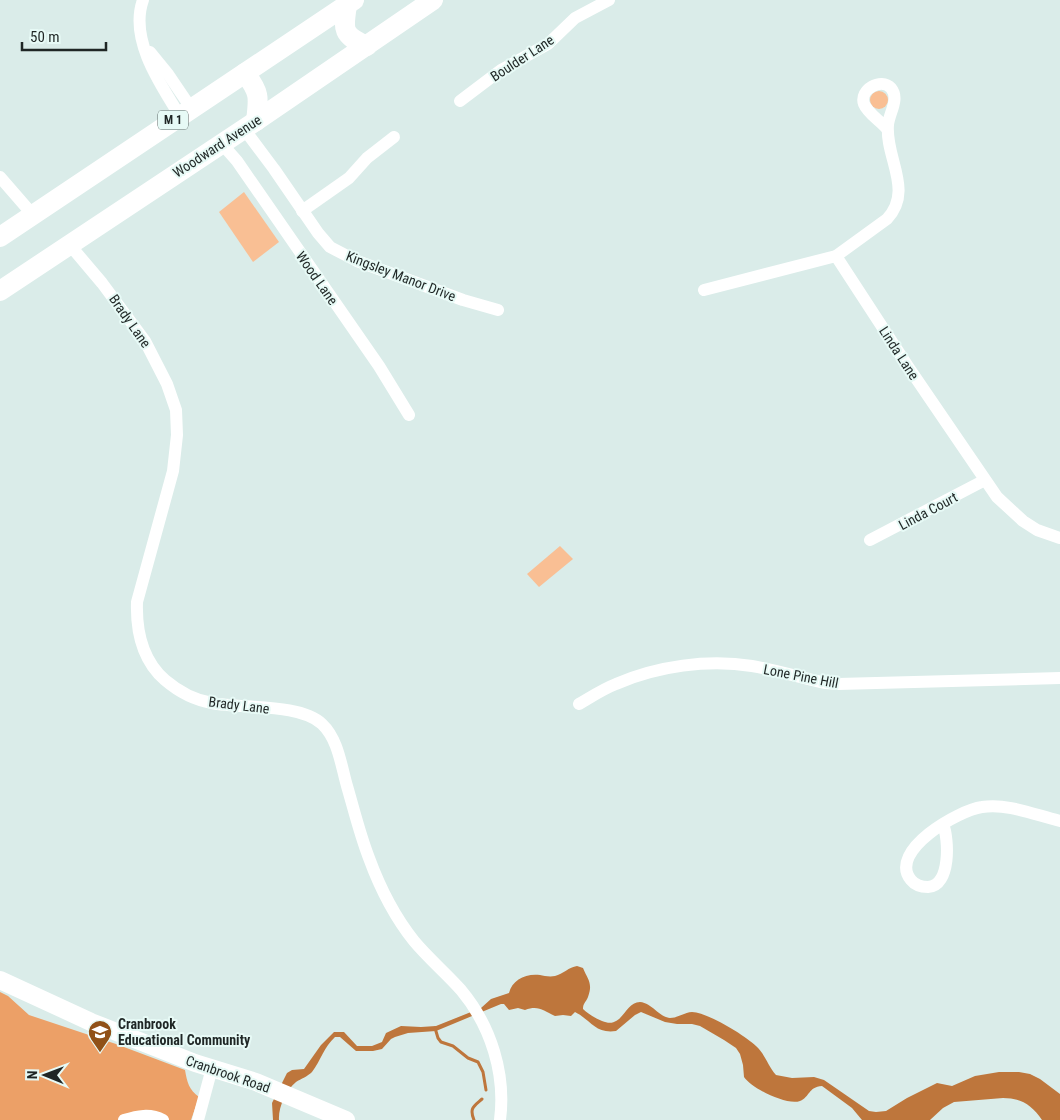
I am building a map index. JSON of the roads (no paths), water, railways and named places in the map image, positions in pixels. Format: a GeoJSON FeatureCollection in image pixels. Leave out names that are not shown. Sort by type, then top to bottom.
{"type":"FeatureCollection","features":[{"type":"Feature","properties":{"kind":"main road","name":"Woodward Avenue"},"geometry":{"type":"LineString","coordinates":[[0,291],[222,144],[433,0]]}},
{"type":"Feature","properties":{"kind":"main road"},"geometry":{"type":"LineString","coordinates":[[350,2],[344,26],[352,39],[367,46]]}},
{"type":"Feature","properties":{"kind":"main road","name":"M 1"},"geometry":{"type":"LineString","coordinates":[[0,237],[350,2]]}},
{"type":"Feature","properties":{"kind":"main road"},"geometry":{"type":"LineString","coordinates":[[245,72],[258,95],[250,125]]}},
{"type":"Feature","properties":{"kind":"street"},"geometry":{"type":"LineString","coordinates":[[143,0],[138,22],[140,34],[144,44],[168,74],[185,112]]}},
{"type":"Feature","properties":{"kind":"street","name":"Boulder Lane"},"geometry":{"type":"LineString","coordinates":[[460,101],[501,70],[548,44],[575,18],[609,0]]}},
{"type":"Feature","properties":{"kind":"street","name":"Kingsley Manor Drive"},"geometry":{"type":"LineString","coordinates":[[250,125],[274,169],[302,211],[330,247],[342,255],[463,300],[498,310]]}},
{"type":"Feature","properties":{"kind":"street"},"geometry":{"type":"LineString","coordinates":[[704,290],[836,256],[887,220],[897,206],[899,190],[887,130]]}},
{"type":"Feature","properties":{"kind":"street"},"geometry":{"type":"LineString","coordinates":[[302,211],[349,178],[367,158],[394,137]]}},
{"type":"Feature","properties":{"kind":"street","name":"Wood Lane"},"geometry":{"type":"LineString","coordinates":[[222,144],[237,161],[379,366],[409,415]]}},
{"type":"Feature","properties":{"kind":"street"},"geometry":{"type":"LineString","coordinates":[[0,177],[33,215]]}},
{"type":"Feature","properties":{"kind":"street","name":"Brady Lane"},"geometry":{"type":"LineString","coordinates":[[69,244],[102,283],[145,341],[167,384],[176,410],[177,434],[173,471],[137,602],[138,637],[150,665],[158,675],[174,688],[196,699],[218,704],[288,710],[313,718],[326,729],[337,749],[368,857],[386,899],[415,942],[461,991],[476,1010],[489,1036],[502,1087],[500,1120]]}},
{"type":"Feature","properties":{"kind":"street","name":"Linda Lane"},"geometry":{"type":"LineString","coordinates":[[836,256],[909,368],[997,497],[1037,530],[1060,538]]}},
{"type":"Feature","properties":{"kind":"street","name":"Linda Court"},"geometry":{"type":"LineString","coordinates":[[870,540],[985,480]]}},
{"type":"Feature","properties":{"kind":"street","name":"Lone Pine Hill"},"geometry":{"type":"LineString","coordinates":[[579,704],[630,678],[663,670],[714,664],[751,666],[820,682],[838,684],[1060,678]]}},
{"type":"Feature","properties":{"kind":"street"},"geometry":{"type":"LineString","coordinates":[[943,824],[946,836],[944,875],[938,884],[929,887],[921,886],[910,878],[907,868],[914,848],[943,824],[961,813],[983,806],[1017,809],[1060,821]]}},
{"type":"Feature","properties":{"kind":"street","name":"Cranbrook Road"},"geometry":{"type":"LineString","coordinates":[[0,980],[91,1022],[212,1068],[256,1082],[346,1120]]}},
{"type":"Feature","properties":{"kind":"street"},"geometry":{"type":"LineString","coordinates":[[198,1120],[212,1068]]}},
{"type":"Feature","properties":{"kind":"street"},"geometry":{"type":"LineString","coordinates":[[124,1120],[150,1115],[163,1120]]}},
{"type":"Feature","properties":{"kind":"waterway"},"geometry":{"type":"LineString","coordinates":[[435,1028],[441,1042],[453,1046],[468,1058],[478,1062],[483,1072],[486,1090]]}},
{"type":"Feature","properties":{"kind":"waterway"},"geometry":{"type":"LineString","coordinates":[[474,1120],[472,1110],[482,1099]]}},
{"type":"Feature","properties":{"kind":"place","name":"Cranbrook Educational Community"},"geometry":{"type":"Point","coordinates":[100,1053]}}]}
